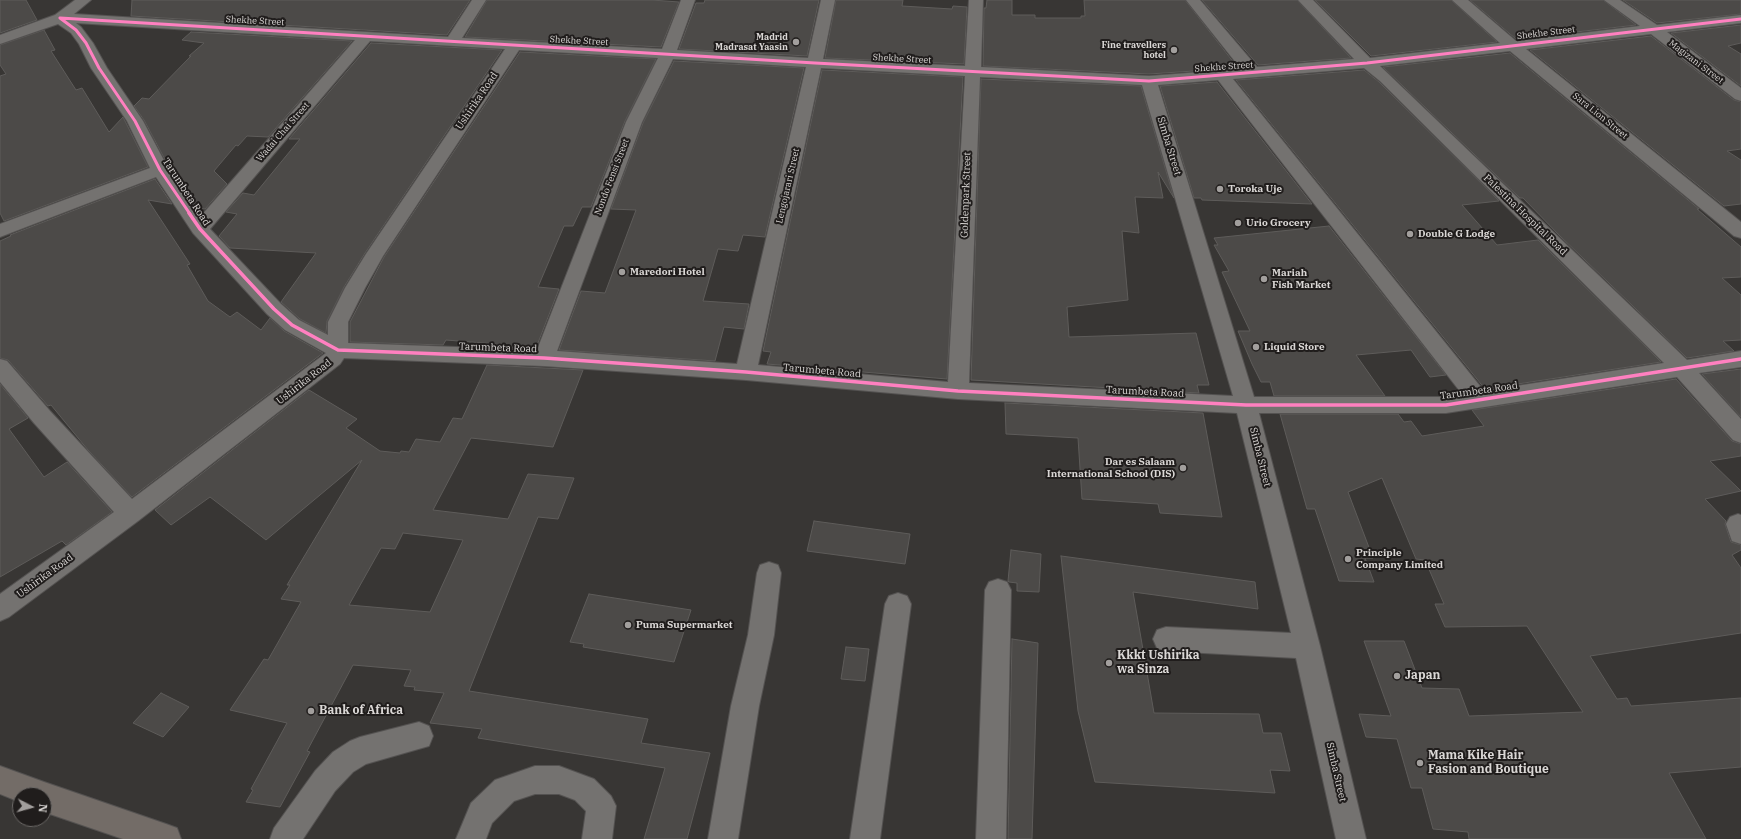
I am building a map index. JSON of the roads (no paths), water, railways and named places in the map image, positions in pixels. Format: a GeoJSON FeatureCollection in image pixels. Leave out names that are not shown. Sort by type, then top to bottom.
{"type":"FeatureCollection","features":[{"type":"Feature","properties":{"kind":"main road"},"geometry":{"type":"LineString","coordinates":[[0,780],[18,787]]}},
{"type":"Feature","properties":{"kind":"main road"},"geometry":{"type":"LineString","coordinates":[[52,800],[166,839]]}},
{"type":"Feature","properties":{"kind":"street"},"geometry":{"type":"LineString","coordinates":[[0,40],[60,18],[84,0]]}},
{"type":"Feature","properties":{"kind":"street"},"geometry":{"type":"LineString","coordinates":[[452,42],[479,0]]}},
{"type":"Feature","properties":{"kind":"street","name":"Nondo Fensi Street"},"geometry":{"type":"LineString","coordinates":[[544,358],[634,122],[668,54],[688,0]]}},
{"type":"Feature","properties":{"kind":"street","name":"Lengojarari Street"},"geometry":{"type":"LineString","coordinates":[[746,372],[828,0]]}},
{"type":"Feature","properties":{"kind":"street","name":"Goldenpark Street"},"geometry":{"type":"LineString","coordinates":[[958,391],[976,0]]}},
{"type":"Feature","properties":{"kind":"street"},"geometry":{"type":"LineString","coordinates":[[1193,0],[1253,73]]}},
{"type":"Feature","properties":{"kind":"street","name":"Palestina Hospital Road"},"geometry":{"type":"LineString","coordinates":[[1305,0],[1367,63],[1391,83],[1683,369],[1741,434]]}},
{"type":"Feature","properties":{"kind":"street","name":"Sara Lion Street"},"geometry":{"type":"LineString","coordinates":[[1459,0],[1741,232]]}},
{"type":"Feature","properties":{"kind":"street","name":"Magizani Street"},"geometry":{"type":"LineString","coordinates":[[1611,0],[1652,28],[1741,96]]}},
{"type":"Feature","properties":{"kind":"street","name":"Shekhe Street"},"geometry":{"type":"LineString","coordinates":[[60,18],[514,46],[1149,81],[1367,63],[1652,28],[1741,19]]}},
{"type":"Feature","properties":{"kind":"street","name":"Tarumbeta Road"},"geometry":{"type":"LineString","coordinates":[[60,18],[76,30],[86,43],[99,68],[135,121],[160,170],[200,229],[274,309],[292,325],[338,350],[544,358],[746,372],[958,391],[1246,405],[1446,405],[1741,359]]}},
{"type":"Feature","properties":{"kind":"street","name":"Wadai Chai Street"},"geometry":{"type":"LineString","coordinates":[[200,229],[366,36]]}},
{"type":"Feature","properties":{"kind":"street","name":"Ushirika Road"},"geometry":{"type":"LineString","coordinates":[[0,609],[130,514],[333,359],[338,350],[338,322],[359,281],[375,254],[514,46]]}},
{"type":"Feature","properties":{"kind":"street"},"geometry":{"type":"LineString","coordinates":[[1223,76],[1479,400]]}},
{"type":"Feature","properties":{"kind":"street","name":"Simba Street"},"geometry":{"type":"LineString","coordinates":[[1149,81],[1246,405],[1307,646],[1351,839]]}},
{"type":"Feature","properties":{"kind":"street"},"geometry":{"type":"LineString","coordinates":[[0,231],[160,170]]}},
{"type":"Feature","properties":{"kind":"street"},"geometry":{"type":"LineString","coordinates":[[0,367],[23,395],[130,514]]}},
{"type":"Feature","properties":{"kind":"street"},"geometry":{"type":"LineString","coordinates":[[722,839],[745,706],[761,635],[769,573]]}},
{"type":"Feature","properties":{"kind":"street"},"geometry":{"type":"LineString","coordinates":[[991,839],[998,590]]}},
{"type":"Feature","properties":{"kind":"street"},"geometry":{"type":"LineString","coordinates":[[865,839],[898,604]]}},
{"type":"Feature","properties":{"kind":"street"},"geometry":{"type":"LineString","coordinates":[[1166,639],[1307,646]]}},
{"type":"Feature","properties":{"kind":"street"},"geometry":{"type":"LineString","coordinates":[[285,839],[326,781],[343,762],[360,751],[419,736]]}},
{"type":"Feature","properties":{"kind":"street"},"geometry":{"type":"LineString","coordinates":[[471,839],[482,813],[505,790],[534,780],[559,780],[584,789],[601,806],[597,839]]}},
{"type":"Feature","properties":{"kind":"place","name":"Madrid Madrasat Yaasin"},"geometry":{"type":"Point","coordinates":[796,42]}},
{"type":"Feature","properties":{"kind":"place","name":"Fine travellers hotel"},"geometry":{"type":"Point","coordinates":[1174,50]}},
{"type":"Feature","properties":{"kind":"place","name":"Toroka Uje"},"geometry":{"type":"Point","coordinates":[1220,189]}},
{"type":"Feature","properties":{"kind":"place","name":"Urio Grocery"},"geometry":{"type":"Point","coordinates":[1238,223]}},
{"type":"Feature","properties":{"kind":"place","name":"Double G Lodge"},"geometry":{"type":"Point","coordinates":[1410,234]}},
{"type":"Feature","properties":{"kind":"place","name":"Maredori Hotel"},"geometry":{"type":"Point","coordinates":[622,272]}},
{"type":"Feature","properties":{"kind":"place","name":"Mariah Fish Market"},"geometry":{"type":"Point","coordinates":[1264,279]}},
{"type":"Feature","properties":{"kind":"place","name":"Liquid Store"},"geometry":{"type":"Point","coordinates":[1256,347]}},
{"type":"Feature","properties":{"kind":"place","name":"Dar es Salaam International School (DIS)"},"geometry":{"type":"Point","coordinates":[1183,468]}},
{"type":"Feature","properties":{"kind":"place","name":"Principle Company Limited"},"geometry":{"type":"Point","coordinates":[1348,559]}},
{"type":"Feature","properties":{"kind":"place","name":"Puma Supermarket"},"geometry":{"type":"Point","coordinates":[628,625]}},
{"type":"Feature","properties":{"kind":"place","name":"Kkkt Ushirika wa Sinza"},"geometry":{"type":"Point","coordinates":[1109,663]}},
{"type":"Feature","properties":{"kind":"place","name":"Japan"},"geometry":{"type":"Point","coordinates":[1397,676]}},
{"type":"Feature","properties":{"kind":"place","name":"Bank of Africa"},"geometry":{"type":"Point","coordinates":[311,711]}},
{"type":"Feature","properties":{"kind":"place","name":"Mama Kike Hair Fasion and Boutique"},"geometry":{"type":"Point","coordinates":[1420,763]}}]}
